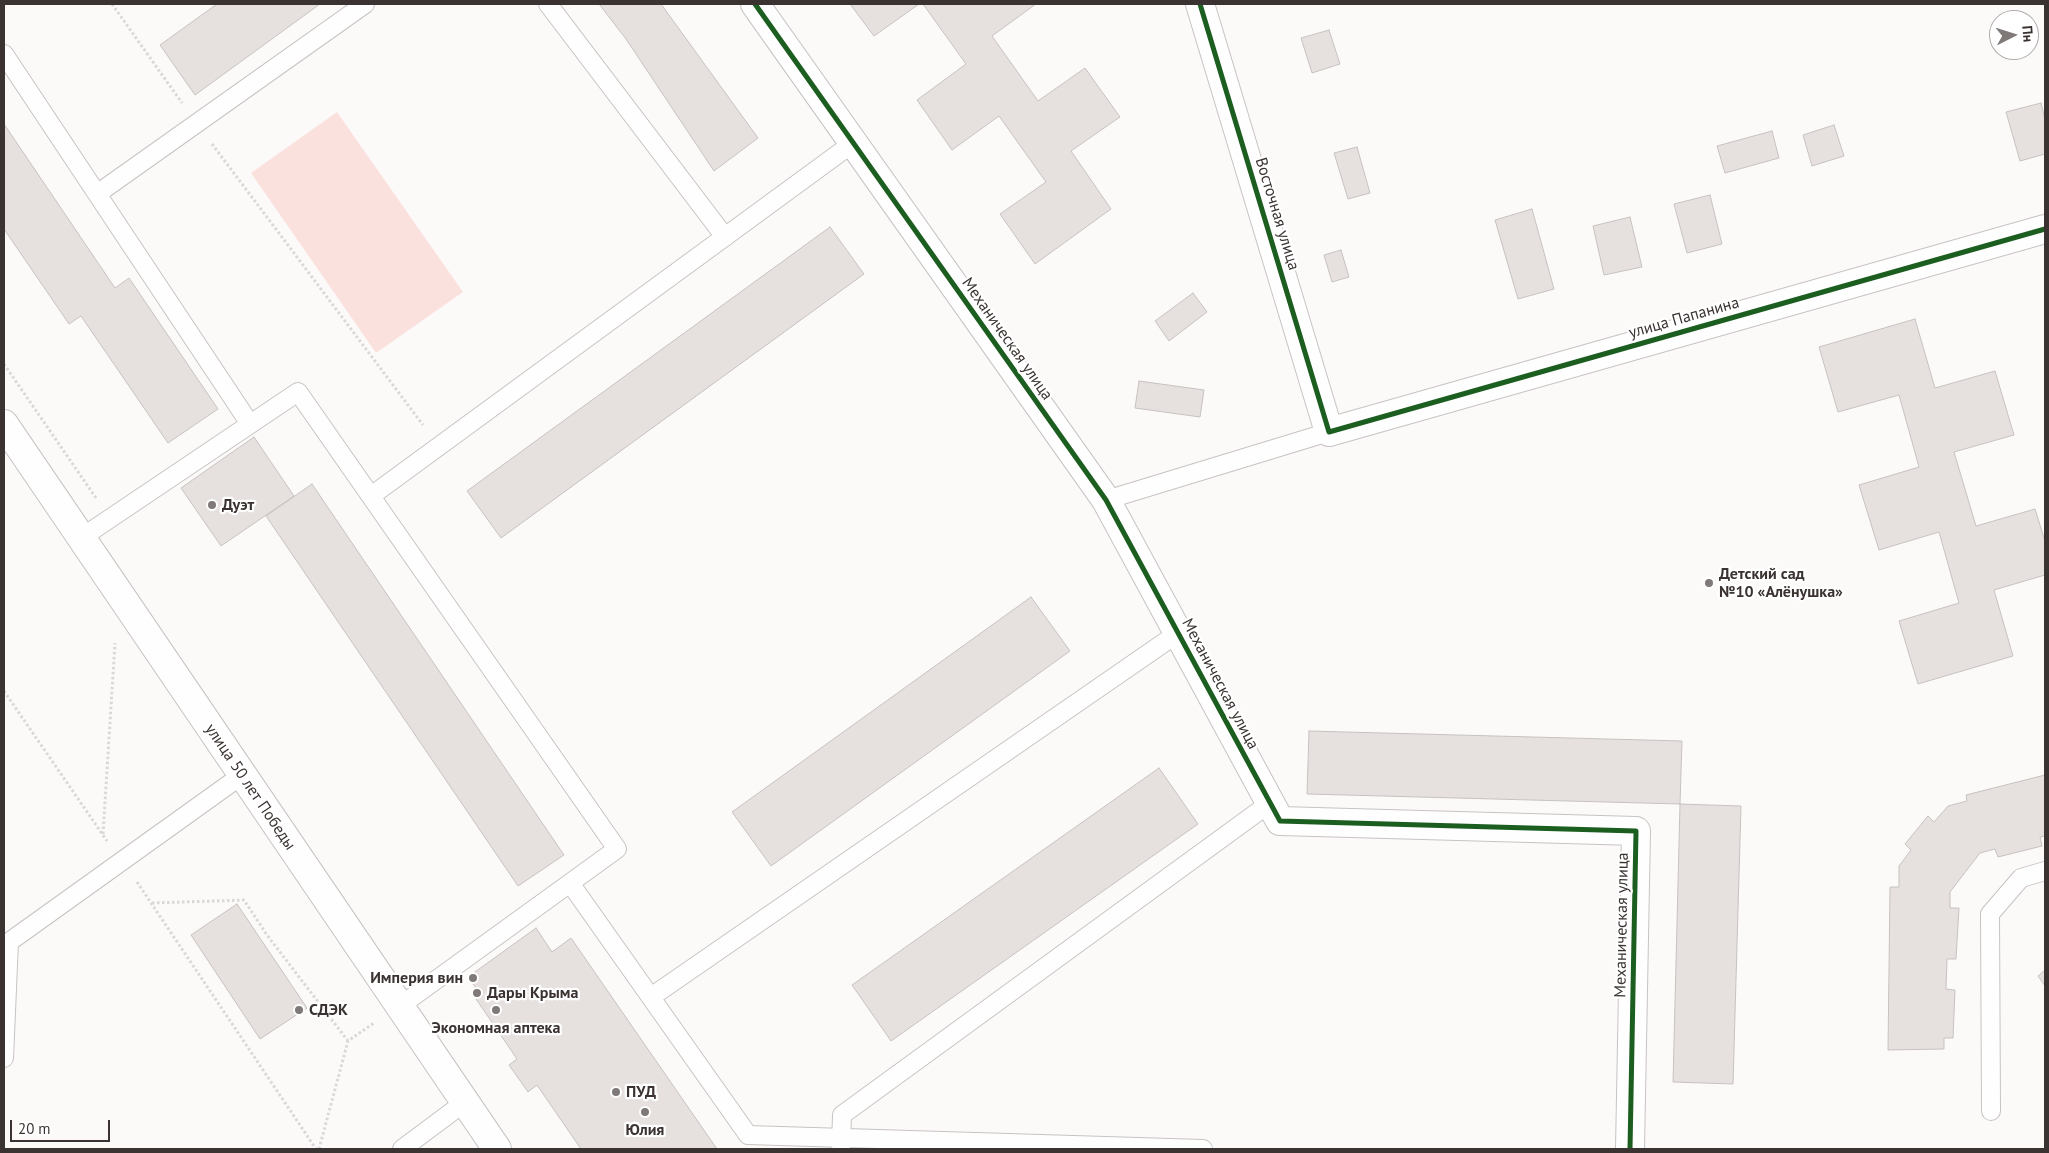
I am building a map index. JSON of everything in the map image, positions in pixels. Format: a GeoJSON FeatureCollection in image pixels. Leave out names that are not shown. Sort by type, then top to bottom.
{"type":"FeatureCollection","features":[{"type":"Feature","properties":{"kind":"street","name":"Механическая улица"},"geometry":{"type":"LineString","coordinates":[[755,4],[1106,500],[1280,822],[1636,831],[1630,1149]]}},
{"type":"Feature","properties":{"kind":"street","name":"Восточная улица"},"geometry":{"type":"LineString","coordinates":[[1200,4],[1329,432]]}},
{"type":"Feature","properties":{"kind":"street","name":"улица Папанина"},"geometry":{"type":"LineString","coordinates":[[1329,432],[2045,229]]}},
{"type":"Feature","properties":{"kind":"street","name":"улица 50 лет Победы"},"geometry":{"type":"LineString","coordinates":[[4,424],[497,1149]]}},
{"type":"Feature","properties":{"kind":"lane"},"geometry":{"type":"LineString","coordinates":[[97,194],[365,4]]}},
{"type":"Feature","properties":{"kind":"lane"},"geometry":{"type":"LineString","coordinates":[[548,4],[725,238]]}},
{"type":"Feature","properties":{"kind":"lane"},"geometry":{"type":"LineString","coordinates":[[4,54],[250,424]]}},
{"type":"Feature","properties":{"kind":"lane"},"geometry":{"type":"LineString","coordinates":[[371,496],[853,144]]}},
{"type":"Feature","properties":{"kind":"lane"},"geometry":{"type":"LineString","coordinates":[[81,538],[298,392],[617,849],[400,1006]]}},
{"type":"Feature","properties":{"kind":"lane"},"geometry":{"type":"LineString","coordinates":[[1106,500],[1329,432]]}},
{"type":"Feature","properties":{"kind":"lane"},"geometry":{"type":"LineString","coordinates":[[651,998],[1178,632]]}},
{"type":"Feature","properties":{"kind":"lane"},"geometry":{"type":"LineString","coordinates":[[4,1058],[9,942],[242,775]]}},
{"type":"Feature","properties":{"kind":"lane"},"geometry":{"type":"LineString","coordinates":[[841,1143],[842,1115],[1270,803]]}},
{"type":"Feature","properties":{"kind":"lane"},"geometry":{"type":"LineString","coordinates":[[1991,1111],[1990,914],[2021,878],[2045,871]]}},
{"type":"Feature","properties":{"kind":"lane"},"geometry":{"type":"LineString","coordinates":[[570,883],[748,1135],[841,1143],[1203,1149]]}},
{"type":"Feature","properties":{"kind":"lane"},"geometry":{"type":"LineString","coordinates":[[402,1149],[465,1102]]}},
{"type":"Feature","properties":{"kind":"path"},"geometry":{"type":"LineString","coordinates":[[112,4],[197,123],[439,446]]}},
{"type":"Feature","properties":{"kind":"path"},"geometry":{"type":"LineString","coordinates":[[4,364],[110,519]]}},
{"type":"Feature","properties":{"kind":"path"},"geometry":{"type":"LineString","coordinates":[[103,835],[115,641]]}},
{"type":"Feature","properties":{"kind":"path"},"geometry":{"type":"LineString","coordinates":[[4,691],[152,903],[317,1149]]}},
{"type":"Feature","properties":{"kind":"path"},"geometry":{"type":"LineString","coordinates":[[152,903],[244,900],[267,935],[348,1042]]}},
{"type":"Feature","properties":{"kind":"path"},"geometry":{"type":"LineString","coordinates":[[317,1149],[348,1042],[400,1006]]}},
{"type":"Feature","properties":{"kind":"shaded area"},"geometry":{"type":"Polygon","coordinates":[[[337,112],[463,292],[376,353],[251,173],[337,112]]]}},
{"type":"Feature","properties":{"kind":"building"},"geometry":{"type":"Polygon","coordinates":[[[217,4],[320,4],[195,95],[160,45],[217,4]]]}},
{"type":"Feature","properties":{"kind":"building"},"geometry":{"type":"Polygon","coordinates":[[[599,4],[661,4],[758,138],[714,171],[626,39],[599,4]]]}},
{"type":"Feature","properties":{"kind":"building"},"geometry":{"type":"Polygon","coordinates":[[[850,4],[919,4],[874,36],[850,4]]]}},
{"type":"Feature","properties":{"kind":"building"},"geometry":{"type":"Polygon","coordinates":[[[923,4],[1036,4],[992,36],[1038,101],[1085,68],[1120,117],[1071,151],[1111,209],[1035,264],[1000,214],[1046,182],[999,116],[952,150],[917,100],[966,64],[923,4]]]}},
{"type":"Feature","properties":{"kind":"building"},"geometry":{"type":"Polygon","coordinates":[[[1329,30],[1340,64],[1312,73],[1301,38],[1329,30]]]}},
{"type":"Feature","properties":{"kind":"building"},"geometry":{"type":"Polygon","coordinates":[[[2041,103],[2045,119],[2045,154],[2020,161],[2006,112],[2041,103]]]}},
{"type":"Feature","properties":{"kind":"building"},"geometry":{"type":"Polygon","coordinates":[[[4,124],[115,288],[129,278],[218,409],[168,443],[81,316],[69,324],[4,229],[4,124]]]}},
{"type":"Feature","properties":{"kind":"building"},"geometry":{"type":"Polygon","coordinates":[[[1834,125],[1844,156],[1812,166],[1803,135],[1834,125]]]}},
{"type":"Feature","properties":{"kind":"building"},"geometry":{"type":"Polygon","coordinates":[[[1772,131],[1779,158],[1725,173],[1717,146],[1772,131]]]}},
{"type":"Feature","properties":{"kind":"building"},"geometry":{"type":"Polygon","coordinates":[[[1357,147],[1370,193],[1348,199],[1334,153],[1357,147]]]}},
{"type":"Feature","properties":{"kind":"building"},"geometry":{"type":"Polygon","coordinates":[[[1710,195],[1722,244],[1687,253],[1674,204],[1710,195]]]}},
{"type":"Feature","properties":{"kind":"building"},"geometry":{"type":"Polygon","coordinates":[[[1532,209],[1554,289],[1518,299],[1495,220],[1532,209]]]}},
{"type":"Feature","properties":{"kind":"building"},"geometry":{"type":"Polygon","coordinates":[[[1630,217],[1642,267],[1604,275],[1593,226],[1630,217]]]}},
{"type":"Feature","properties":{"kind":"building"},"geometry":{"type":"Polygon","coordinates":[[[830,227],[864,274],[501,538],[467,491],[830,227]]]}},
{"type":"Feature","properties":{"kind":"building"},"geometry":{"type":"Polygon","coordinates":[[[1341,250],[1349,277],[1332,282],[1324,255],[1341,250]]]}},
{"type":"Feature","properties":{"kind":"building"},"geometry":{"type":"Polygon","coordinates":[[[1193,293],[1207,312],[1169,341],[1155,321],[1193,293]]]}},
{"type":"Feature","properties":{"kind":"building"},"geometry":{"type":"Polygon","coordinates":[[[1915,319],[1935,388],[1995,371],[2014,435],[1954,452],[1976,526],[2035,509],[2045,541],[2045,575],[1994,590],[2013,656],[1918,684],[1899,621],[1959,603],[1939,532],[1879,550],[1859,485],[1919,467],[1899,395],[1838,412],[1819,347],[1915,319]]]}},
{"type":"Feature","properties":{"kind":"building"},"geometry":{"type":"Polygon","coordinates":[[[1139,381],[1204,390],[1200,417],[1135,408],[1139,381]]]}},
{"type":"Feature","properties":{"kind":"building"},"geometry":{"type":"Polygon","coordinates":[[[254,437],[294,496],[221,546],[181,488],[254,437]]]}},
{"type":"Feature","properties":{"kind":"building"},"geometry":{"type":"Polygon","coordinates":[[[312,484],[564,855],[518,886],[266,516],[312,484]]]}},
{"type":"Feature","properties":{"kind":"building"},"geometry":{"type":"Polygon","coordinates":[[[1031,597],[1070,651],[771,866],[732,812],[1031,597]]]}},
{"type":"Feature","properties":{"kind":"building"},"geometry":{"type":"Polygon","coordinates":[[[1309,731],[1682,741],[1680,804],[1307,794],[1309,731]]]}},
{"type":"Feature","properties":{"kind":"building"},"geometry":{"type":"Polygon","coordinates":[[[1159,768],[1198,824],[891,1041],[852,985],[1159,768]]]}},
{"type":"Feature","properties":{"kind":"building"},"geometry":{"type":"Polygon","coordinates":[[[2045,775],[2045,836],[2040,837],[2042,846],[1998,857],[1995,849],[1980,853],[1950,892],[1950,908],[1959,908],[1956,959],[1947,959],[1946,989],[1955,990],[1953,1038],[1944,1038],[1944,1049],[1888,1050],[1890,887],[1899,887],[1899,866],[1911,850],[1905,844],[1928,816],[1934,822],[1948,806],[1967,801],[1966,795],[2045,775]]]}},
{"type":"Feature","properties":{"kind":"building"},"geometry":{"type":"Polygon","coordinates":[[[1680,804],[1741,806],[1733,1084],[1673,1082],[1680,804]]]}},
{"type":"Feature","properties":{"kind":"building"},"geometry":{"type":"Polygon","coordinates":[[[237,904],[307,1008],[260,1039],[191,935],[237,904]]]}},
{"type":"Feature","properties":{"kind":"building"},"geometry":{"type":"Polygon","coordinates":[[[536,928],[552,952],[571,938],[717,1149],[581,1149],[537,1085],[528,1092],[509,1065],[517,1059],[474,996],[478,991],[468,977],[536,928]]]}},
{"type":"Feature","properties":{"kind":"building"},"geometry":{"type":"Polygon","coordinates":[[[2045,970],[2045,986],[2038,976],[2045,970]]]}},
{"type":"Feature","properties":{"kind":"cycle path"},"geometry":{"type":"LineString","coordinates":[[755,4],[1106,500],[1280,821],[1636,831],[1630,1149]]}},
{"type":"Feature","properties":{"kind":"cycle path"},"geometry":{"type":"LineString","coordinates":[[1200,4],[1329,432],[2045,229]]}},
{"type":"Feature","properties":{"kind":"place","name":"Дуэт"},"geometry":{"type":"Point","coordinates":[212,505]}},
{"type":"Feature","properties":{"kind":"place","name":"Детский сад №10 «Алёнушка»"},"geometry":{"type":"Point","coordinates":[1709,583]}},
{"type":"Feature","properties":{"kind":"place","name":"Империя вин"},"geometry":{"type":"Point","coordinates":[473,978]}},
{"type":"Feature","properties":{"kind":"place","name":"Дары Крыма"},"geometry":{"type":"Point","coordinates":[477,993]}},
{"type":"Feature","properties":{"kind":"place","name":"СДЭК"},"geometry":{"type":"Point","coordinates":[299,1010]}},
{"type":"Feature","properties":{"kind":"place","name":"Экономная аптека"},"geometry":{"type":"Point","coordinates":[496,1010]}},
{"type":"Feature","properties":{"kind":"place","name":"ПУД"},"geometry":{"type":"Point","coordinates":[616,1092]}},
{"type":"Feature","properties":{"kind":"place","name":"Юлия"},"geometry":{"type":"Point","coordinates":[645,1112]}}]}
